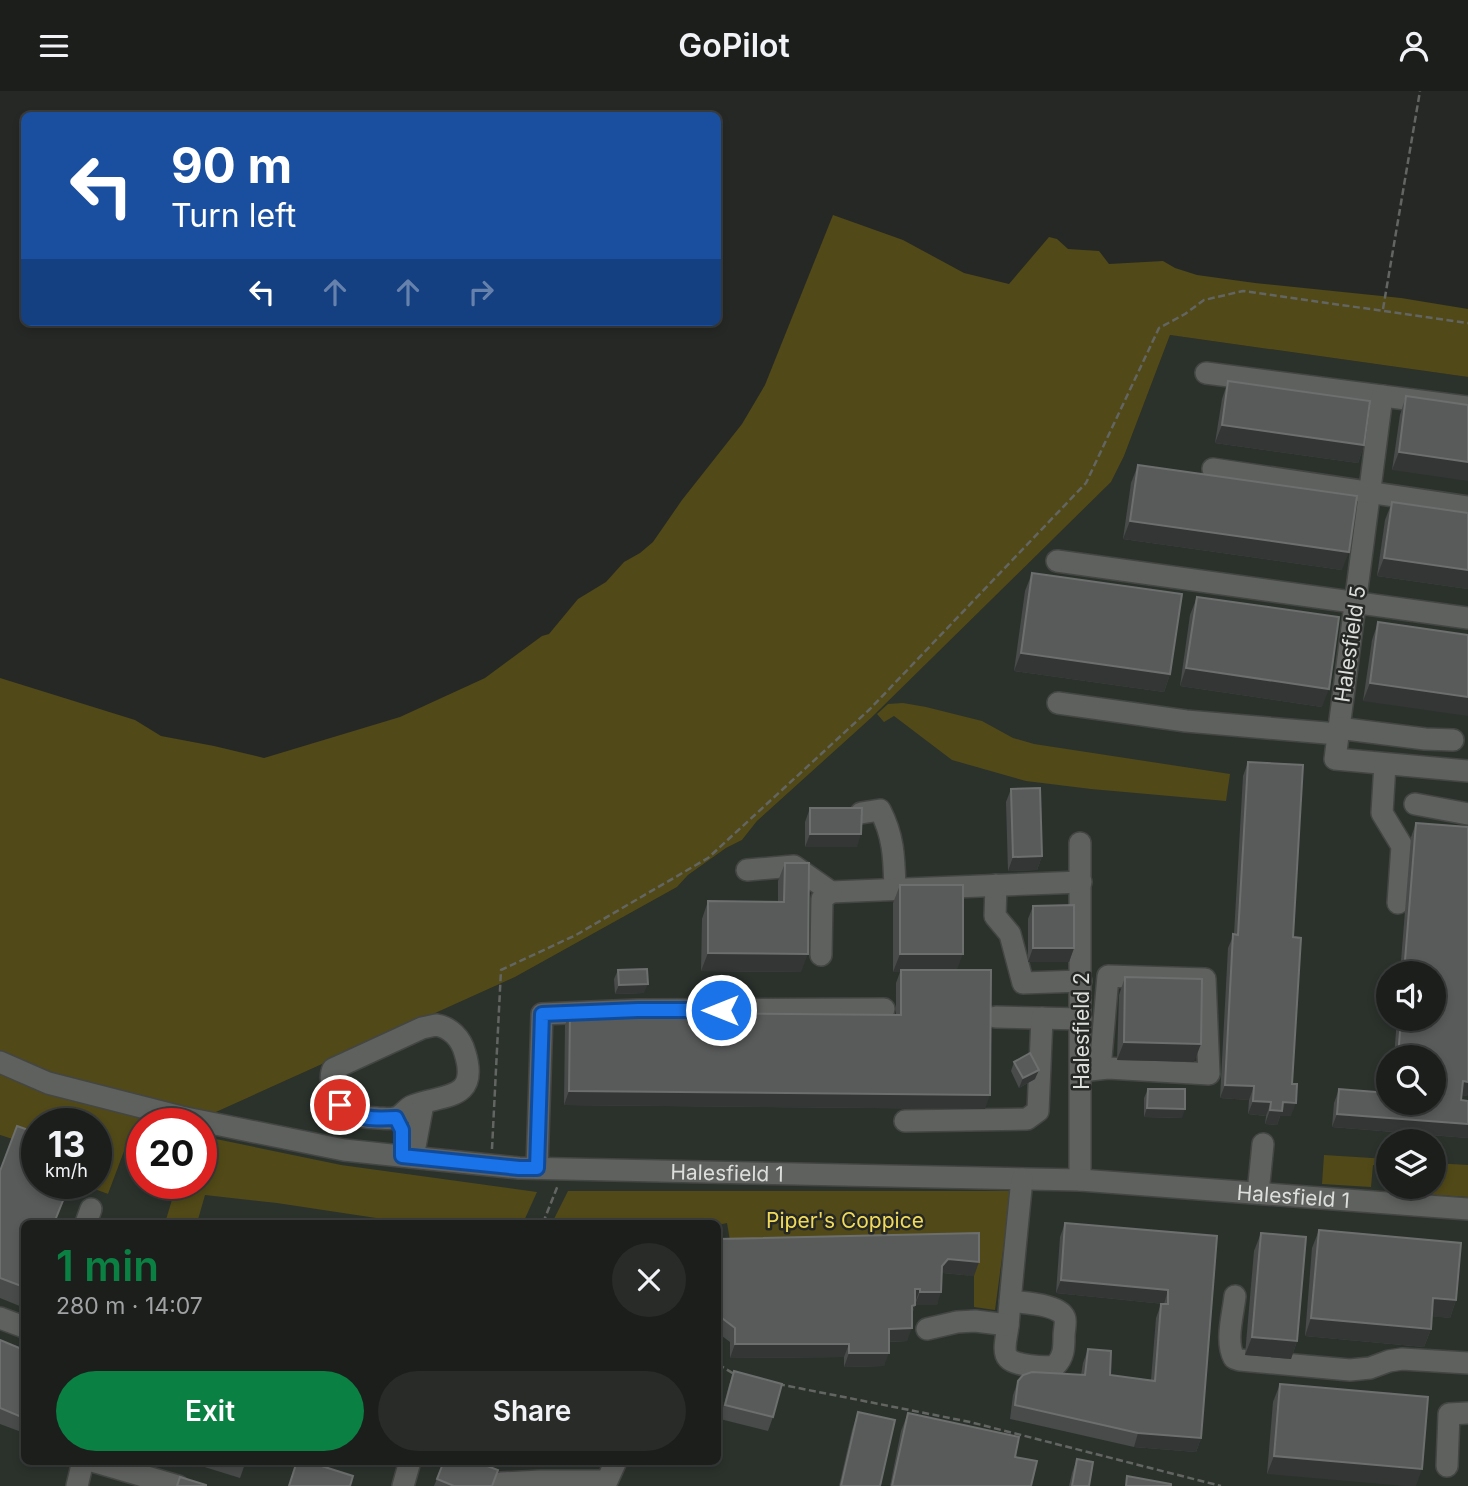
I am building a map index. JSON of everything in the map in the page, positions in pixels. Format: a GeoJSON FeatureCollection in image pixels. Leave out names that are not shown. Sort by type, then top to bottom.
{"type":"FeatureCollection","features":[{"type":"Feature","properties":{"kind":"street"},"geometry":{"type":"LineString","coordinates":[[1206,373],[1468,407]]}},
{"type":"Feature","properties":{"kind":"street","name":"Halesfield 5"},"geometry":{"type":"LineString","coordinates":[[1382,396],[1335,759],[1468,771]]}},
{"type":"Feature","properties":{"kind":"street"},"geometry":{"type":"LineString","coordinates":[[1213,469],[1468,507]]}},
{"type":"Feature","properties":{"kind":"street"},"geometry":{"type":"LineString","coordinates":[[1057,561],[1468,618]]}},
{"type":"Feature","properties":{"kind":"street"},"geometry":{"type":"LineString","coordinates":[[1058,703],[1186,721],[1453,740]]}},
{"type":"Feature","properties":{"kind":"street"},"geometry":{"type":"LineString","coordinates":[[1385,764],[1382,813],[1402,846],[1398,903]]}},
{"type":"Feature","properties":{"kind":"street"},"geometry":{"type":"LineString","coordinates":[[1415,804],[1468,814]]}},
{"type":"Feature","properties":{"kind":"street"},"geometry":{"type":"LineString","coordinates":[[861,813],[880,810],[889,828],[894,856],[895,889]]}},
{"type":"Feature","properties":{"kind":"street","name":"Halesfield 2"},"geometry":{"type":"LineString","coordinates":[[1080,843],[1081,1019],[1090,1070],[1080,1180]]}},
{"type":"Feature","properties":{"kind":"street"},"geometry":{"type":"LineString","coordinates":[[747,870],[794,866],[831,892]]}},
{"type":"Feature","properties":{"kind":"street"},"geometry":{"type":"LineString","coordinates":[[821,955],[822,899],[831,892],[1081,882]]}},
{"type":"Feature","properties":{"kind":"street"},"geometry":{"type":"LineString","coordinates":[[996,885],[995,916],[1010,934],[1023,982],[1081,981]]}},
{"type":"Feature","properties":{"kind":"street"},"geometry":{"type":"LineString","coordinates":[[1108,976],[1205,979],[1209,1074],[1090,1070],[1108,976]]}},
{"type":"Feature","properties":{"kind":"street"},"geometry":{"type":"LineString","coordinates":[[537,1168],[542,1014],[638,1010],[884,1009]]}},
{"type":"Feature","properties":{"kind":"street"},"geometry":{"type":"LineString","coordinates":[[996,1017],[1081,1019]]}},
{"type":"Feature","properties":{"kind":"street"},"geometry":{"type":"LineString","coordinates":[[905,1121],[1027,1119],[1038,1111],[1042,1018]]}},
{"type":"Feature","properties":{"kind":"street"},"geometry":{"type":"LineString","coordinates":[[436,1025],[445,1027],[457,1037],[464,1048],[468,1076],[462,1089],[455,1095],[423,1104],[411,1107],[396,1118],[360,1117],[348,1113],[334,1095],[332,1070],[422,1028],[436,1025]]}},
{"type":"Feature","properties":{"kind":"street","name":"Halesfield 1"},"geometry":{"type":"LineString","coordinates":[[0,1062],[48,1083],[181,1117],[344,1150],[407,1157],[565,1169],[1080,1180],[1468,1209]]}},
{"type":"Feature","properties":{"kind":"street"},"geometry":{"type":"LineString","coordinates":[[407,1157],[423,1104]]}},
{"type":"Feature","properties":{"kind":"street"},"geometry":{"type":"LineString","coordinates":[[396,1118],[402,1130],[407,1157]]}},
{"type":"Feature","properties":{"kind":"street"},"geometry":{"type":"LineString","coordinates":[[1258,1193],[1263,1144]]}},
{"type":"Feature","properties":{"kind":"street"},"geometry":{"type":"LineString","coordinates":[[1010,1301],[1055,1308],[1062,1313],[1065,1319],[1062,1359],[1055,1367],[1045,1368],[1009,1360],[1005,1354],[1008,1325],[1010,1301],[1022,1179]]}},
{"type":"Feature","properties":{"kind":"street"},"geometry":{"type":"LineString","coordinates":[[1235,1296],[1230,1352],[1234,1358],[1240,1360],[1350,1370],[1370,1368],[1402,1359],[1468,1363]]}},
{"type":"Feature","properties":{"kind":"street"},"geometry":{"type":"LineString","coordinates":[[0,1318],[21,1326]]}},
{"type":"Feature","properties":{"kind":"street"},"geometry":{"type":"LineString","coordinates":[[927,1329],[975,1321],[1008,1325]]}},
{"type":"Feature","properties":{"kind":"street"},"geometry":{"type":"LineString","coordinates":[[1447,1466],[1449,1414],[1468,1413]]}},
{"type":"Feature","properties":{"kind":"street"},"geometry":{"type":"LineString","coordinates":[[76,1486],[82,1465]]}},
{"type":"Feature","properties":{"kind":"street"},"geometry":{"type":"LineString","coordinates":[[403,1486],[409,1465]]}},
{"type":"Feature","properties":{"kind":"street"},"geometry":{"type":"LineString","coordinates":[[498,1480],[607,1481],[614,1465]]}},
{"type":"Feature","properties":{"kind":"street"},"geometry":{"type":"LineString","coordinates":[[134,1467],[178,1486]]}},
{"type":"Feature","properties":{"kind":"path"},"geometry":{"type":"LineString","coordinates":[[1383,310],[1420,91]]}},
{"type":"Feature","properties":{"kind":"path"},"geometry":{"type":"LineString","coordinates":[[491,1165],[501,970],[576,935],[708,858],[870,709],[1086,483],[1159,328],[1204,300],[1243,291],[1468,323]]}},
{"type":"Feature","properties":{"kind":"path"},"geometry":{"type":"LineString","coordinates":[[544,1220],[565,1169]]}},
{"type":"Feature","properties":{"kind":"path"},"geometry":{"type":"LineString","coordinates":[[721,1366],[736,1375]]}},
{"type":"Feature","properties":{"kind":"path"},"geometry":{"type":"LineString","coordinates":[[775,1383],[970,1422],[1221,1486]]}},
{"type":"Feature","properties":{"kind":"shaded area"},"geometry":{"type":"Polygon","coordinates":[[[1170,335],[1468,377],[1468,1486],[0,1486],[0,1135],[21,1142],[21,1199],[112,1199],[112,1183],[126,1146],[126,1199],[217,1199],[217,1112],[515,977],[677,887],[688,875],[742,840],[757,821],[871,718],[1111,482],[1124,456],[1170,335]]]}},
{"type":"Feature","properties":{"kind":"green space"},"geometry":{"type":"Polygon","coordinates":[[[833,215],[903,240],[964,273],[1009,284],[1049,237],[1057,239],[1068,249],[1099,251],[1109,264],[1163,261],[1197,275],[1401,298],[1468,309],[1468,377],[1170,335],[1124,456],[1111,482],[871,718],[757,821],[742,840],[688,875],[677,887],[515,977],[217,1112],[217,1108],[126,1108],[126,1146],[112,1183],[112,1108],[21,1108],[21,1142],[0,1135],[0,678],[135,720],[161,736],[264,758],[400,717],[485,678],[542,636],[549,634],[578,599],[606,582],[624,562],[653,542],[682,500],[742,424],[765,385],[833,215]]]}},
{"type":"Feature","properties":{"kind":"green space"},"geometry":{"type":"Polygon","coordinates":[[[903,703],[982,721],[1013,738],[1034,744],[1230,774],[1226,801],[1026,781],[952,760],[894,716],[884,722],[877,714],[888,704],[903,703]]]}},
{"type":"Feature","properties":{"kind":"green space"},"geometry":{"type":"Polygon","coordinates":[[[217,1139],[341,1165],[537,1192],[524,1220],[389,1220],[217,1196],[217,1139]]]}},
{"type":"Feature","properties":{"kind":"green space"},"geometry":{"type":"Polygon","coordinates":[[[1324,1155],[1376,1158],[1371,1187],[1322,1184],[1324,1155]]]}},
{"type":"Feature","properties":{"kind":"green space"},"geometry":{"type":"Polygon","coordinates":[[[1446,1164],[1468,1165],[1468,1197],[1446,1196],[1446,1164]]]}},
{"type":"Feature","properties":{"kind":"green space","name":"Piper's Coppice"},"geometry":{"type":"Polygon","coordinates":[[[568,1191],[1011,1191],[995,1310],[974,1307],[974,1248],[730,1241],[727,1223],[721,1224],[721,1220],[554,1220],[568,1191]]]}},
{"type":"Feature","properties":{"kind":"green space"},"geometry":{"type":"Polygon","coordinates":[[[172,1199],[204,1199],[198,1220],[166,1220],[172,1199]]]}},
{"type":"Feature","properties":{"kind":"building"},"geometry":{"type":"Polygon","coordinates":[[[1228,381],[1370,401],[1364,445],[1222,425],[1228,381]]]}},
{"type":"Feature","properties":{"kind":"building"},"geometry":{"type":"Polygon","coordinates":[[[1406,396],[1468,405],[1468,462],[1399,452],[1406,396]]]}},
{"type":"Feature","properties":{"kind":"building"},"geometry":{"type":"Polygon","coordinates":[[[1138,465],[1357,496],[1349,552],[1130,521],[1138,465]]]}},
{"type":"Feature","properties":{"kind":"building"},"geometry":{"type":"Polygon","coordinates":[[[1392,502],[1468,513],[1468,570],[1384,558],[1392,502]]]}},
{"type":"Feature","properties":{"kind":"building"},"geometry":{"type":"Polygon","coordinates":[[[1032,573],[1182,594],[1170,674],[1021,653],[1032,573]]]}},
{"type":"Feature","properties":{"kind":"building"},"geometry":{"type":"Polygon","coordinates":[[[1197,597],[1339,617],[1329,689],[1186,668],[1197,597]]]}},
{"type":"Feature","properties":{"kind":"building"},"geometry":{"type":"Polygon","coordinates":[[[1378,622],[1468,635],[1468,697],[1370,683],[1378,622]]]}},
{"type":"Feature","properties":{"kind":"building"},"geometry":{"type":"Polygon","coordinates":[[[1248,762],[1303,765],[1293,937],[1301,938],[1292,1084],[1297,1084],[1296,1103],[1283,1102],[1282,1111],[1270,1110],[1271,1102],[1253,1101],[1254,1086],[1225,1085],[1233,934],[1238,935],[1248,762]]]}},
{"type":"Feature","properties":{"kind":"building"},"geometry":{"type":"Polygon","coordinates":[[[1040,788],[1042,856],[1013,857],[1011,789],[1040,788]]]}},
{"type":"Feature","properties":{"kind":"building"},"geometry":{"type":"Polygon","coordinates":[[[810,808],[862,808],[861,834],[810,834],[810,808]]]}},
{"type":"Feature","properties":{"kind":"building"},"geometry":{"type":"Polygon","coordinates":[[[1416,823],[1468,827],[1468,1082],[1463,1081],[1461,1100],[1468,1101],[1468,1124],[1337,1114],[1339,1089],[1376,1092],[1376,1115],[1446,1115],[1446,1045],[1399,1045],[1400,1031],[1446,1031],[1446,961],[1405,961],[1416,823]]]}},
{"type":"Feature","properties":{"kind":"building"},"geometry":{"type":"Polygon","coordinates":[[[785,863],[809,863],[808,954],[708,953],[708,901],[784,902],[785,863]]]}},
{"type":"Feature","properties":{"kind":"building"},"geometry":{"type":"Polygon","coordinates":[[[900,885],[963,885],[963,954],[900,954],[900,885]]]}},
{"type":"Feature","properties":{"kind":"building"},"geometry":{"type":"Polygon","coordinates":[[[1074,905],[1074,948],[1033,948],[1033,906],[1074,905]]]}},
{"type":"Feature","properties":{"kind":"building"},"geometry":{"type":"Polygon","coordinates":[[[647,969],[648,984],[619,985],[618,970],[647,969]]]}},
{"type":"Feature","properties":{"kind":"building"},"geometry":{"type":"Polygon","coordinates":[[[901,970],[991,970],[990,1095],[569,1091],[570,1012],[901,1015],[901,970]]]}},
{"type":"Feature","properties":{"kind":"building"},"geometry":{"type":"Polygon","coordinates":[[[1125,977],[1202,979],[1201,1044],[1124,1042],[1125,977]]]}},
{"type":"Feature","properties":{"kind":"building"},"geometry":{"type":"Polygon","coordinates":[[[1030,1053],[1039,1070],[1023,1078],[1014,1062],[1030,1053]]]}},
{"type":"Feature","properties":{"kind":"building"},"geometry":{"type":"Polygon","coordinates":[[[1148,1089],[1185,1089],[1185,1109],[1147,1108],[1148,1089]]]}},
{"type":"Feature","properties":{"kind":"building"},"geometry":{"type":"Polygon","coordinates":[[[17,1126],[21,1127],[21,1199],[64,1199],[55,1220],[21,1220],[21,1286],[0,1278],[0,1171],[17,1126]]]}},
{"type":"Feature","properties":{"kind":"building"},"geometry":{"type":"Polygon","coordinates":[[[1065,1223],[1217,1236],[1201,1438],[1138,1433],[1015,1405],[1018,1381],[1023,1375],[1032,1372],[1085,1375],[1088,1349],[1111,1351],[1110,1375],[1155,1381],[1161,1304],[1168,1304],[1168,1290],[1061,1280],[1065,1223]]]}},
{"type":"Feature","properties":{"kind":"building"},"geometry":{"type":"Polygon","coordinates":[[[1319,1230],[1461,1243],[1456,1300],[1433,1298],[1431,1329],[1311,1318],[1319,1230]]]}},
{"type":"Feature","properties":{"kind":"building"},"geometry":{"type":"Polygon","coordinates":[[[979,1233],[979,1262],[948,1259],[942,1266],[941,1292],[920,1292],[920,1289],[915,1289],[912,1328],[889,1329],[889,1353],[849,1353],[849,1344],[735,1344],[735,1328],[721,1317],[721,1239],[979,1233]]]}},
{"type":"Feature","properties":{"kind":"building"},"geometry":{"type":"Polygon","coordinates":[[[1261,1233],[1306,1237],[1297,1341],[1252,1337],[1261,1233]]]}},
{"type":"Feature","properties":{"kind":"building"},"geometry":{"type":"Polygon","coordinates":[[[0,1340],[21,1349],[21,1417],[0,1408],[0,1340]]]}},
{"type":"Feature","properties":{"kind":"building"},"geometry":{"type":"Polygon","coordinates":[[[734,1371],[782,1384],[773,1417],[725,1405],[734,1371]]]}},
{"type":"Feature","properties":{"kind":"building"},"geometry":{"type":"Polygon","coordinates":[[[1280,1384],[1428,1397],[1422,1469],[1274,1456],[1280,1384]]]}},
{"type":"Feature","properties":{"kind":"building"},"geometry":{"type":"Polygon","coordinates":[[[858,1412],[895,1420],[880,1486],[841,1486],[858,1412]]]}},
{"type":"Feature","properties":{"kind":"building"},"geometry":{"type":"Polygon","coordinates":[[[908,1413],[1019,1437],[1015,1457],[1037,1461],[1031,1486],[892,1486],[908,1413]]]}},
{"type":"Feature","properties":{"kind":"building"},"geometry":{"type":"Polygon","coordinates":[[[1077,1459],[1093,1462],[1089,1486],[1072,1486],[1077,1459]]]}},
{"type":"Feature","properties":{"kind":"building"},"geometry":{"type":"Polygon","coordinates":[[[296,1465],[319,1465],[353,1476],[350,1486],[289,1486],[296,1465]]]}},
{"type":"Feature","properties":{"kind":"building"},"geometry":{"type":"Polygon","coordinates":[[[442,1465],[485,1465],[498,1470],[492,1486],[454,1486],[437,1479],[442,1465]]]}},
{"type":"Feature","properties":{"kind":"building"},"geometry":{"type":"Polygon","coordinates":[[[1127,1476],[1171,1484],[1171,1486],[1126,1486],[1127,1476]]]}},
{"type":"Feature","properties":{"kind":"building"},"geometry":{"type":"Polygon","coordinates":[[[180,1477],[206,1485],[206,1486],[177,1486],[180,1477]]]}},
{"type":"Feature","properties":{"kind":"route"},"geometry":{"type":"LineString","coordinates":[[340,1105],[348,1113],[360,1117],[396,1118],[402,1130],[402,1156],[537,1168],[542,1014],[721,1010]]}}]}
